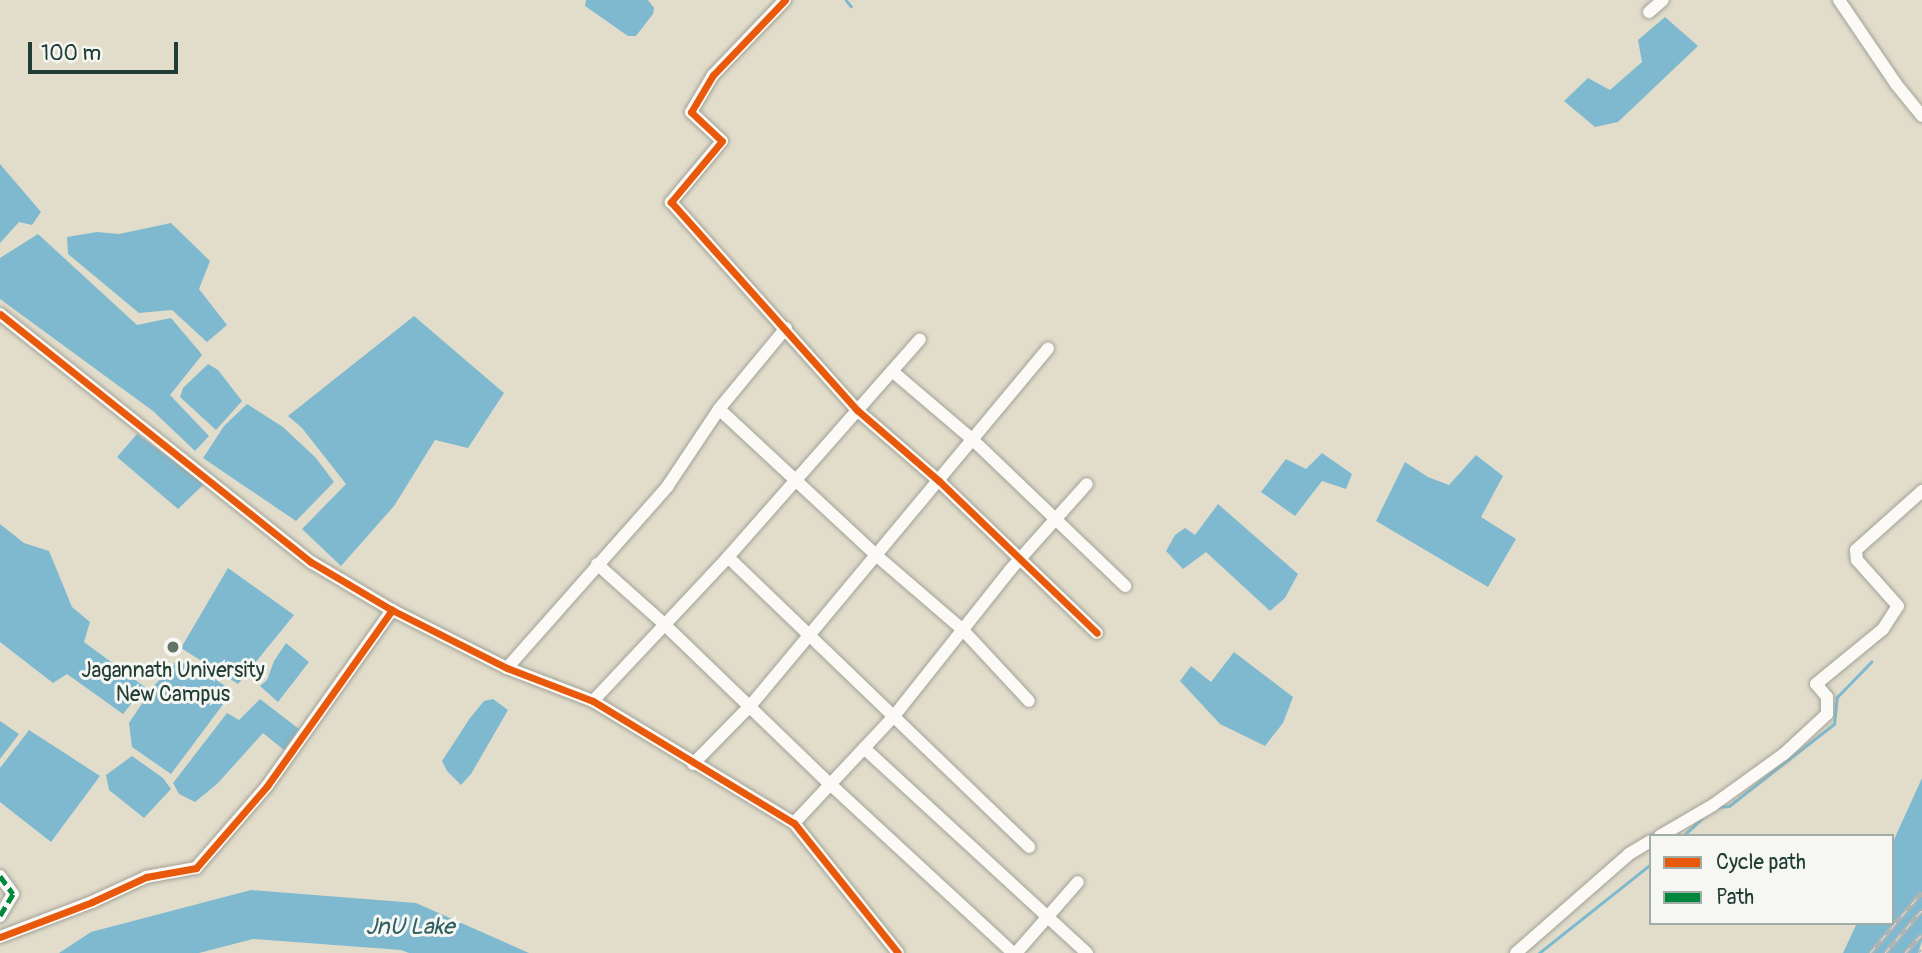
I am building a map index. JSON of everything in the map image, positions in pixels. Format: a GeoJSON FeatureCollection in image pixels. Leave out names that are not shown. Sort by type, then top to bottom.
{"type":"FeatureCollection","features":[{"type":"Feature","properties":{"kind":"street"},"geometry":{"type":"LineString","coordinates":[[785,0],[713,75],[691,112],[722,141],[671,202],[858,410],[939,481],[1097,633]]}},
{"type":"Feature","properties":{"kind":"street"},"geometry":{"type":"LineString","coordinates":[[1649,12],[1663,0]]}},
{"type":"Feature","properties":{"kind":"street"},"geometry":{"type":"LineString","coordinates":[[1839,0],[1896,84],[1922,116]]}},
{"type":"Feature","properties":{"kind":"street"},"geometry":{"type":"LineString","coordinates":[[0,314],[311,562],[392,610],[507,668],[593,701],[794,823],[898,953]]}},
{"type":"Feature","properties":{"kind":"street"},"geometry":{"type":"LineString","coordinates":[[507,668],[667,487],[719,409],[786,328]]}},
{"type":"Feature","properties":{"kind":"street"},"geometry":{"type":"LineString","coordinates":[[593,701],[663,622],[728,557],[920,339]]}},
{"type":"Feature","properties":{"kind":"street"},"geometry":{"type":"LineString","coordinates":[[693,764],[751,705],[1048,348]]}},
{"type":"Feature","properties":{"kind":"street"},"geometry":{"type":"LineString","coordinates":[[892,371],[973,440],[1125,586]]}},
{"type":"Feature","properties":{"kind":"street"},"geometry":{"type":"LineString","coordinates":[[719,409],[877,556],[962,629],[1029,701]]}},
{"type":"Feature","properties":{"kind":"street"},"geometry":{"type":"LineString","coordinates":[[794,823],[894,716],[962,629],[1087,484]]}},
{"type":"Feature","properties":{"kind":"street"},"geometry":{"type":"LineString","coordinates":[[1663,834],[1713,805],[1784,754],[1827,714],[1827,698],[1816,684],[1882,629],[1898,606],[1857,560],[1856,550],[1922,491]]}},
{"type":"Feature","properties":{"kind":"street"},"geometry":{"type":"LineString","coordinates":[[728,557],[1029,847]]}},
{"type":"Feature","properties":{"kind":"street"},"geometry":{"type":"LineString","coordinates":[[597,564],[663,622],[830,784],[1015,953],[1078,882]]}},
{"type":"Feature","properties":{"kind":"street"},"geometry":{"type":"LineString","coordinates":[[0,937],[92,902],[146,877],[195,868],[267,786],[392,610]]}},
{"type":"Feature","properties":{"kind":"street"},"geometry":{"type":"LineString","coordinates":[[864,748],[1087,953]]}},
{"type":"Feature","properties":{"kind":"street"},"geometry":{"type":"LineString","coordinates":[[1516,953],[1629,854],[1649,842]]}},
{"type":"Feature","properties":{"kind":"street"},"geometry":{"type":"LineString","coordinates":[[0,876],[13,894],[0,916]]}},
{"type":"Feature","properties":{"kind":"water"},"geometry":{"type":"Polygon","coordinates":[[[586,0],[648,0],[654,8],[653,14],[636,36],[628,36],[585,6],[586,0]]]}},
{"type":"Feature","properties":{"kind":"water"},"geometry":{"type":"Polygon","coordinates":[[[1665,17],[1698,46],[1618,122],[1595,127],[1564,101],[1588,78],[1610,90],[1642,62],[1638,40],[1665,17]]]}},
{"type":"Feature","properties":{"kind":"water"},"geometry":{"type":"Polygon","coordinates":[[[0,164],[41,212],[32,225],[19,222],[0,243],[0,164]]]}},
{"type":"Feature","properties":{"kind":"water"},"geometry":{"type":"Polygon","coordinates":[[[171,223],[210,261],[199,289],[227,325],[207,342],[172,310],[139,313],[68,254],[67,237],[97,232],[119,234],[171,223]]]}},
{"type":"Feature","properties":{"kind":"water"},"geometry":{"type":"Polygon","coordinates":[[[38,234],[137,325],[171,318],[202,355],[170,395],[209,436],[195,451],[153,411],[0,299],[0,258],[38,234]]]}},
{"type":"Feature","properties":{"kind":"water"},"geometry":{"type":"Polygon","coordinates":[[[414,316],[504,393],[468,448],[435,440],[394,506],[341,566],[302,529],[346,484],[302,428],[288,416],[414,316]]]}},
{"type":"Feature","properties":{"kind":"water"},"geometry":{"type":"Polygon","coordinates":[[[208,364],[218,370],[242,401],[216,430],[180,397],[183,388],[208,364]]]}},
{"type":"Feature","properties":{"kind":"water"},"geometry":{"type":"Polygon","coordinates":[[[247,404],[283,427],[316,458],[334,482],[296,521],[203,458],[224,426],[247,404]]]}},
{"type":"Feature","properties":{"kind":"water"},"geometry":{"type":"Polygon","coordinates":[[[137,434],[204,484],[178,509],[117,457],[137,434]]]}},
{"type":"Feature","properties":{"kind":"water"},"geometry":{"type":"Polygon","coordinates":[[[1322,453],[1352,474],[1346,489],[1322,481],[1295,516],[1261,492],[1286,459],[1306,469],[1322,453]]]}},
{"type":"Feature","properties":{"kind":"water"},"geometry":{"type":"Polygon","coordinates":[[[1476,455],[1503,476],[1481,517],[1516,539],[1488,587],[1376,521],[1405,462],[1428,477],[1449,485],[1476,455]]]}},
{"type":"Feature","properties":{"kind":"water"},"geometry":{"type":"Polygon","coordinates":[[[1218,504],[1298,574],[1285,598],[1270,611],[1206,552],[1183,569],[1166,551],[1175,535],[1185,528],[1195,535],[1218,504]]]}},
{"type":"Feature","properties":{"kind":"water"},"geometry":{"type":"Polygon","coordinates":[[[0,524],[24,543],[49,551],[72,607],[90,622],[84,642],[145,687],[123,714],[67,674],[53,683],[0,642],[0,524]]]}},
{"type":"Feature","properties":{"kind":"water"},"geometry":{"type":"Polygon","coordinates":[[[228,568],[294,615],[238,684],[181,648],[228,568]]]}},
{"type":"Feature","properties":{"kind":"water"},"geometry":{"type":"Polygon","coordinates":[[[286,643],[309,662],[278,702],[260,686],[267,680],[274,661],[286,643]]]}},
{"type":"Feature","properties":{"kind":"water"},"geometry":{"type":"Polygon","coordinates":[[[1234,652],[1293,697],[1283,723],[1265,746],[1220,724],[1180,681],[1191,666],[1211,682],[1234,652]]]}},
{"type":"Feature","properties":{"kind":"water"},"geometry":{"type":"Polygon","coordinates":[[[176,661],[198,668],[233,691],[171,774],[132,747],[129,723],[153,687],[176,661]]]}},
{"type":"Feature","properties":{"kind":"water"},"geometry":{"type":"Polygon","coordinates":[[[260,699],[299,729],[284,750],[263,733],[217,784],[195,802],[179,794],[173,783],[227,713],[239,720],[260,699]]]}},
{"type":"Feature","properties":{"kind":"water"},"geometry":{"type":"Polygon","coordinates":[[[493,699],[508,710],[471,774],[461,785],[447,771],[442,761],[470,718],[484,701],[493,699]]]}},
{"type":"Feature","properties":{"kind":"water"},"geometry":{"type":"Polygon","coordinates":[[[0,721],[19,734],[0,759],[0,721]]]}},
{"type":"Feature","properties":{"kind":"water"},"geometry":{"type":"Polygon","coordinates":[[[29,730],[100,776],[51,842],[0,802],[0,768],[29,730]]]}},
{"type":"Feature","properties":{"kind":"water"},"geometry":{"type":"Polygon","coordinates":[[[132,756],[163,778],[171,789],[144,818],[109,790],[106,775],[132,756]]]}},
{"type":"Feature","properties":{"kind":"water"},"geometry":{"type":"Polygon","coordinates":[[[1922,778],[1922,941],[1918,953],[1843,953],[1856,925],[1894,925],[1894,840],[1922,778]]]}},
{"type":"Feature","properties":{"kind":"water","name":"JnU Lake"},"geometry":{"type":"Polygon","coordinates":[[[251,890],[416,903],[529,953],[409,953],[401,950],[253,939],[199,953],[59,953],[91,932],[251,890]]]}},
{"type":"Feature","properties":{"kind":"waterway"},"geometry":{"type":"LineString","coordinates":[[846,0],[851,6]]}},
{"type":"Feature","properties":{"kind":"waterway"},"geometry":{"type":"LineString","coordinates":[[1718,807],[1729,806],[1834,724],[1837,697],[1871,662]]}},
{"type":"Feature","properties":{"kind":"waterway"},"geometry":{"type":"LineString","coordinates":[[1685,834],[1701,819]]}},
{"type":"Feature","properties":{"kind":"waterway"},"geometry":{"type":"LineString","coordinates":[[1539,953],[1649,866]]}},
{"type":"Feature","properties":{"kind":"railway"},"geometry":{"type":"LineString","coordinates":[[1894,925],[1922,892]]}},
{"type":"Feature","properties":{"kind":"railway"},"geometry":{"type":"LineString","coordinates":[[1885,953],[1922,910]]}},
{"type":"Feature","properties":{"kind":"railway"},"geometry":{"type":"LineString","coordinates":[[1870,953],[1894,925]]}},
{"type":"Feature","properties":{"kind":"railway"},"geometry":{"type":"LineString","coordinates":[[1905,953],[1922,934]]}},
{"type":"Feature","properties":{"kind":"marked path"},"geometry":{"type":"LineString","coordinates":[[0,876],[13,894],[0,916]]}},
{"type":"Feature","properties":{"kind":"cycle path"},"geometry":{"type":"LineString","coordinates":[[785,0],[713,75],[691,112],[722,141],[671,202],[857,410],[939,481],[1097,633]]}},
{"type":"Feature","properties":{"kind":"cycle path"},"geometry":{"type":"LineString","coordinates":[[0,314],[311,562],[392,610],[507,668],[593,701],[794,823],[898,953]]}},
{"type":"Feature","properties":{"kind":"cycle path"},"geometry":{"type":"LineString","coordinates":[[0,937],[92,902],[146,877],[196,868],[267,786],[392,610]]}},
{"type":"Feature","properties":{"kind":"place","name":"Jagannath University New Campus"},"geometry":{"type":"Point","coordinates":[173,647]}}]}
